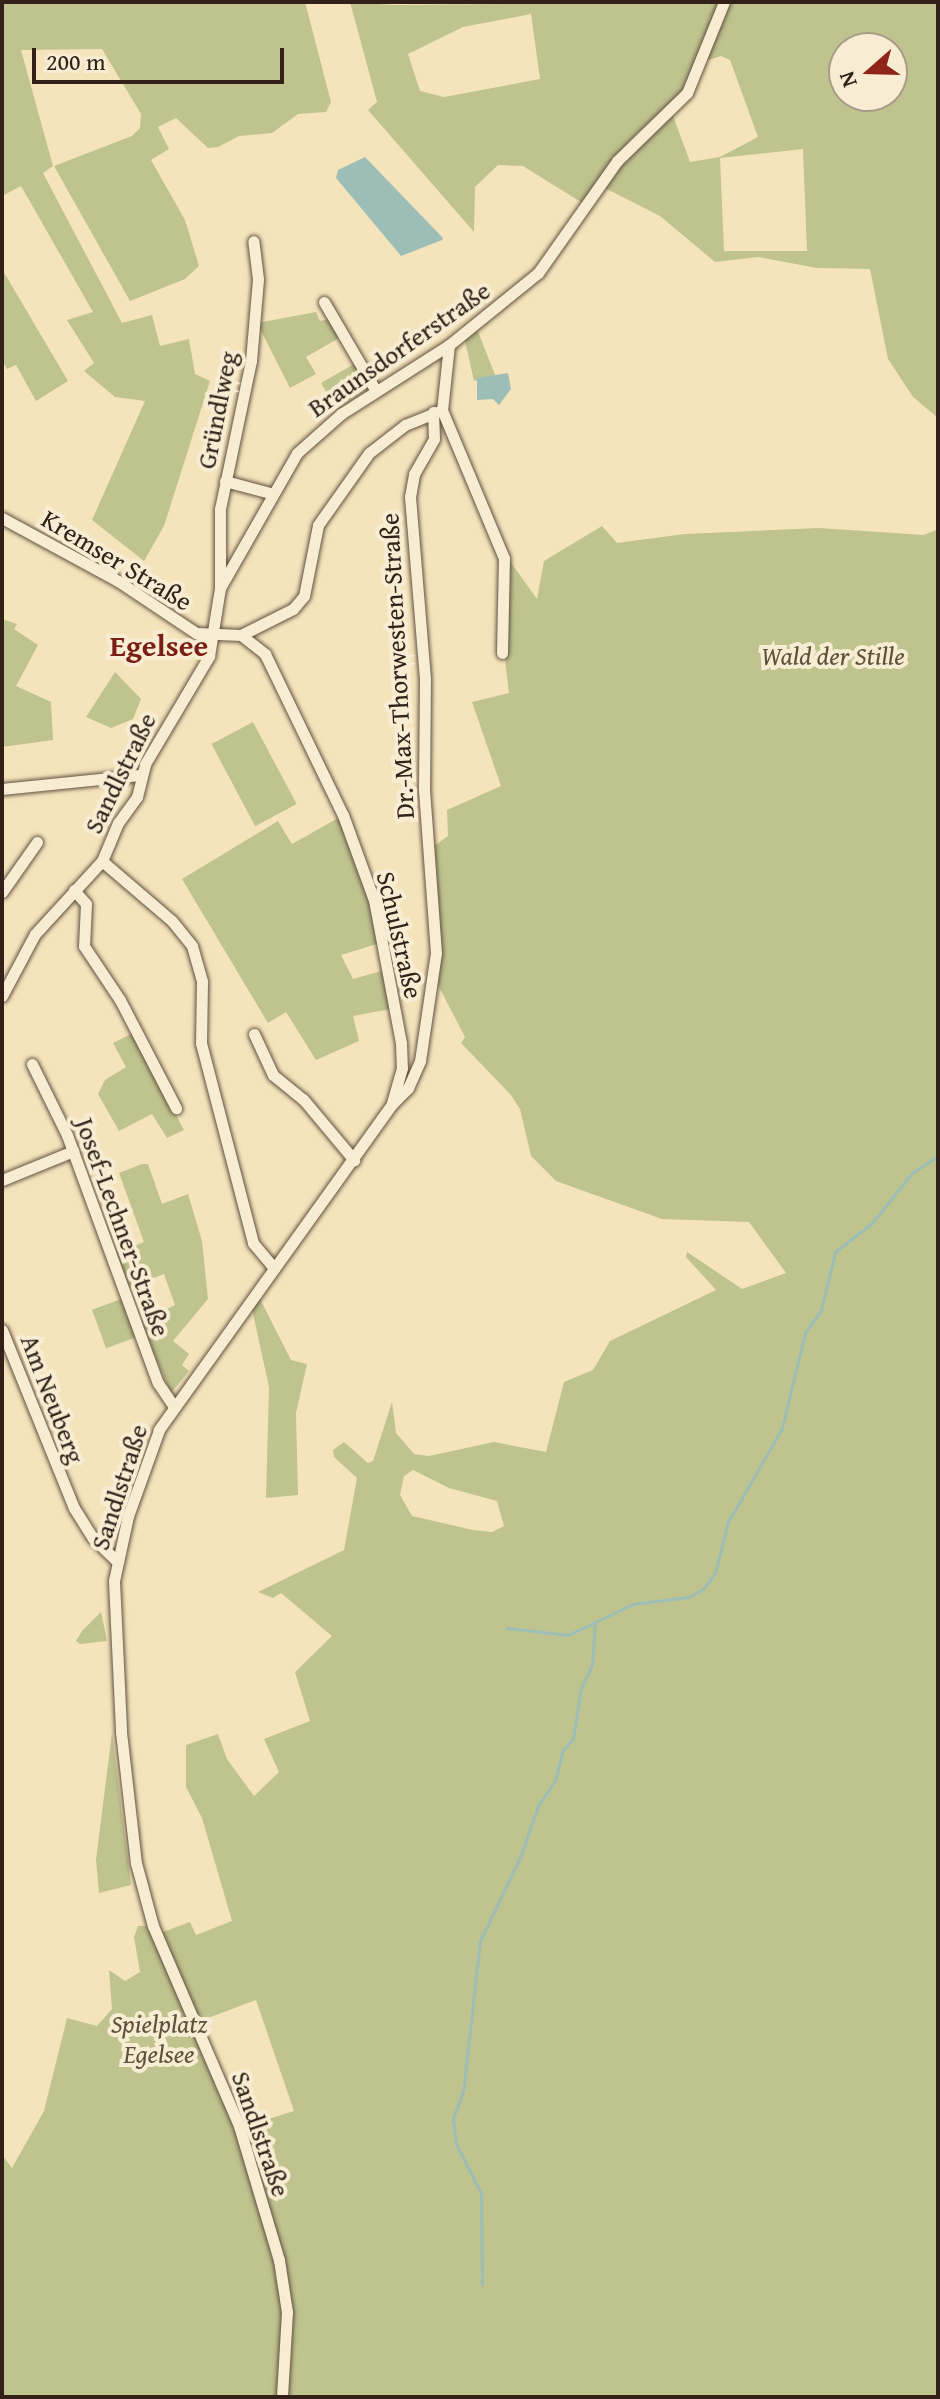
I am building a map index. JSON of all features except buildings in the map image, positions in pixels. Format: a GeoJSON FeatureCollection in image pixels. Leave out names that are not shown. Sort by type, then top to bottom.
{"type":"FeatureCollection","features":[{"type":"Feature","properties":{"kind":"street","name":"Braunsdorferstraße"},"geometry":{"type":"LineString","coordinates":[[211,635],[220,588],[270,493],[297,453],[376,391],[449,345],[538,273],[617,161],[682,99],[724,2]]}},
{"type":"Feature","properties":{"kind":"street","name":"Gründlweg"},"geometry":{"type":"LineString","coordinates":[[220,588],[220,509],[247,396],[258,279],[253,241]]}},
{"type":"Feature","properties":{"kind":"street"},"geometry":{"type":"LineString","coordinates":[[324,302],[376,391]]}},
{"type":"Feature","properties":{"kind":"street","name":"Dr.-Max-Thorwesten-Straße"},"geometry":{"type":"LineString","coordinates":[[392,1104],[408,1088],[420,1061],[436,953],[424,790],[425,679],[410,497],[414,474],[434,439],[449,345]]}},
{"type":"Feature","properties":{"kind":"street"},"geometry":{"type":"LineString","coordinates":[[211,635],[241,635],[300,603],[308,584],[312,541],[332,503],[369,453],[438,411],[504,558],[502,653]]}},
{"type":"Feature","properties":{"kind":"street"},"geometry":{"type":"LineString","coordinates":[[225,481],[270,493]]}},
{"type":"Feature","properties":{"kind":"street","name":"Kremser Straße"},"geometry":{"type":"LineString","coordinates":[[2,518],[118,581],[188,629],[211,635]]}},
{"type":"Feature","properties":{"kind":"street","name":"Sandlstraße"},"geometry":{"type":"LineString","coordinates":[[211,635],[209,656],[185,688],[141,775],[137,797],[118,823],[102,861],[172,921],[192,946],[202,982],[201,1043],[253,1243],[274,1268],[173,1405],[142,1470],[117,1561],[114,1644],[136,1863],[153,1926],[239,2126],[279,2260],[287,2312],[282,2397]]}},
{"type":"Feature","properties":{"kind":"street","name":"Schulstraße"},"geometry":{"type":"LineString","coordinates":[[241,635],[253,642],[272,668],[343,815],[374,900],[401,1043],[402,1068],[392,1104],[274,1268]]}},
{"type":"Feature","properties":{"kind":"street"},"geometry":{"type":"LineString","coordinates":[[2,789],[141,775]]}},
{"type":"Feature","properties":{"kind":"street"},"geometry":{"type":"LineString","coordinates":[[2,892],[37,842]]}},
{"type":"Feature","properties":{"kind":"street"},"geometry":{"type":"LineString","coordinates":[[2,996],[35,934],[102,861]]}},
{"type":"Feature","properties":{"kind":"street"},"geometry":{"type":"LineString","coordinates":[[74,890],[86,904],[84,946],[120,1000],[176,1108]]}},
{"type":"Feature","properties":{"kind":"street"},"geometry":{"type":"LineString","coordinates":[[254,1034],[273,1075],[303,1099],[354,1160]]}},
{"type":"Feature","properties":{"kind":"street","name":"Josef-Lechner-Straße"},"geometry":{"type":"LineString","coordinates":[[32,1064],[73,1151],[158,1383],[173,1405]]}},
{"type":"Feature","properties":{"kind":"street"},"geometry":{"type":"LineString","coordinates":[[2,1180],[73,1151]]}},
{"type":"Feature","properties":{"kind":"street","name":"Am Neuberg"},"geometry":{"type":"LineString","coordinates":[[2,1330],[74,1508],[93,1538],[117,1561]]}},
{"type":"Feature","properties":{"kind":"green space"},"geometry":{"type":"Polygon","coordinates":[[[2,2],[305,2],[331,102],[326,112],[298,114],[272,133],[239,136],[218,147],[208,148],[176,118],[158,127],[169,149],[151,160],[185,220],[199,266],[185,279],[130,301],[54,166],[132,136],[140,128],[141,114],[102,49],[21,50],[53,166],[43,173],[122,323],[152,315],[160,346],[189,339],[195,374],[210,381],[164,526],[144,561],[92,520],[145,401],[115,397],[84,371],[94,363],[67,320],[93,312],[21,186],[2,196],[2,2]]]}},
{"type":"Feature","properties":{"kind":"green space"},"geometry":{"type":"Polygon","coordinates":[[[350,2],[393,5],[721,2],[692,79],[668,109],[635,135],[584,204],[523,166],[498,165],[475,187],[474,232],[368,110],[377,102],[350,2]],[[531,14],[463,27],[408,54],[420,91],[444,97],[540,79],[531,14]]]}},
{"type":"Feature","properties":{"kind":"green space"},"geometry":{"type":"Polygon","coordinates":[[[734,2],[938,2],[938,418],[913,397],[888,359],[870,269],[817,268],[758,257],[715,262],[660,216],[603,187],[619,163],[672,113],[690,162],[720,157],[758,137],[730,60],[721,56],[705,61],[726,8],[734,2]],[[803,149],[720,158],[724,251],[807,251],[803,149]]]}},
{"type":"Feature","properties":{"kind":"green space"},"geometry":{"type":"Polygon","coordinates":[[[2,269],[68,381],[36,401],[16,365],[7,369],[2,360],[2,269]]]}},
{"type":"Feature","properties":{"kind":"green space"},"geometry":{"type":"Polygon","coordinates":[[[316,312],[320,321],[329,319],[341,337],[306,357],[316,374],[290,388],[257,323],[316,312]]]}},
{"type":"Feature","properties":{"kind":"green space"},"geometry":{"type":"Polygon","coordinates":[[[476,326],[495,375],[474,381],[464,336],[476,326]]]}},
{"type":"Feature","properties":{"kind":"green space"},"geometry":{"type":"Polygon","coordinates":[[[356,363],[368,390],[337,410],[321,383],[356,363]]]}},
{"type":"Feature","properties":{"kind":"green space"},"geometry":{"type":"Polygon","coordinates":[[[602,526],[617,543],[685,534],[819,528],[924,535],[938,529],[938,2397],[2,2397],[2,2155],[12,2168],[44,2111],[67,2018],[97,2026],[112,2009],[109,1970],[125,1981],[140,1972],[134,1937],[138,1926],[147,1926],[236,2129],[294,2111],[256,2000],[200,2021],[160,1933],[190,1922],[196,1935],[232,1921],[202,1818],[186,1787],[186,1745],[218,1734],[227,1759],[254,1796],[279,1772],[264,1739],[310,1721],[295,1672],[332,1636],[281,1593],[273,1598],[258,1592],[344,1550],[357,1478],[334,1457],[333,1450],[344,1442],[368,1463],[373,1461],[392,1402],[396,1433],[414,1454],[429,1456],[494,1442],[546,1452],[564,1382],[593,1370],[610,1341],[716,1290],[686,1257],[687,1252],[742,1289],[786,1273],[749,1222],[662,1219],[556,1181],[531,1156],[520,1109],[511,1095],[461,1043],[465,1037],[438,985],[433,847],[448,836],[447,810],[501,786],[472,702],[509,693],[504,652],[507,557],[537,599],[544,561],[602,526]],[[413,1470],[404,1476],[400,1495],[412,1516],[473,1530],[492,1532],[504,1526],[497,1501],[449,1488],[413,1470]]]}},
{"type":"Feature","properties":{"kind":"green space"},"geometry":{"type":"Polygon","coordinates":[[[2,619],[17,624],[14,629],[38,645],[16,686],[51,702],[53,740],[2,747],[2,619]]]}},
{"type":"Feature","properties":{"kind":"green space"},"geometry":{"type":"Polygon","coordinates":[[[115,672],[141,699],[133,719],[111,728],[86,717],[115,672]]]}},
{"type":"Feature","properties":{"kind":"green space"},"geometry":{"type":"Polygon","coordinates":[[[253,722],[297,804],[255,826],[212,744],[253,722]]]}},
{"type":"Feature","properties":{"kind":"green space"},"geometry":{"type":"Polygon","coordinates":[[[340,817],[371,901],[380,943],[341,955],[353,979],[385,970],[391,1009],[353,1016],[359,1041],[316,1060],[286,1012],[268,1023],[182,879],[278,821],[292,844],[340,817]]]}},
{"type":"Feature","properties":{"kind":"green space"},"geometry":{"type":"Polygon","coordinates":[[[133,1033],[184,1130],[167,1138],[152,1114],[119,1131],[98,1094],[105,1080],[126,1067],[113,1043],[133,1033]]]}},
{"type":"Feature","properties":{"kind":"green space"},"geometry":{"type":"Polygon","coordinates":[[[148,1164],[162,1204],[188,1194],[202,1241],[208,1299],[173,1341],[189,1354],[182,1365],[189,1371],[171,1393],[140,1322],[175,1305],[164,1274],[128,1288],[115,1253],[144,1242],[119,1173],[148,1164]]]}},
{"type":"Feature","properties":{"kind":"green space"},"geometry":{"type":"Polygon","coordinates":[[[259,1297],[291,1360],[307,1364],[296,1413],[298,1495],[266,1498],[269,1387],[252,1309],[259,1297]]]}},
{"type":"Feature","properties":{"kind":"green space"},"geometry":{"type":"Polygon","coordinates":[[[124,1298],[138,1337],[106,1348],[92,1310],[124,1298]]]}},
{"type":"Feature","properties":{"kind":"green space"},"geometry":{"type":"Polygon","coordinates":[[[101,1612],[107,1641],[80,1644],[76,1641],[82,1631],[101,1612]]]}},
{"type":"Feature","properties":{"kind":"green space"},"geometry":{"type":"Polygon","coordinates":[[[112,1733],[131,1885],[99,1893],[96,1860],[112,1733]]]}},
{"type":"Feature","properties":{"kind":"water"},"geometry":{"type":"Polygon","coordinates":[[[365,157],[442,240],[401,256],[336,178],[338,170],[365,157]]]}},
{"type":"Feature","properties":{"kind":"water"},"geometry":{"type":"Polygon","coordinates":[[[508,373],[511,389],[499,405],[493,399],[477,400],[477,378],[508,373]]]}},
{"type":"Feature","properties":{"kind":"waterway"},"geometry":{"type":"LineString","coordinates":[[507,1628],[568,1635],[633,1604],[689,1597],[703,1589],[715,1573],[728,1522],[782,1428],[805,1333],[821,1310],[835,1252],[872,1223],[912,1173],[938,1156]]}},
{"type":"Feature","properties":{"kind":"waterway"},"geometry":{"type":"LineString","coordinates":[[482,2285],[481,2193],[456,2144],[453,2118],[463,2092],[480,1941],[521,1855],[538,1806],[555,1781],[563,1750],[573,1739],[581,1688],[592,1665],[595,1625]]}},
{"type":"Feature","properties":{"kind":"district","name":"Egelsee"},"geometry":{"type":"Point","coordinates":[159,645]}},
{"type":"Feature","properties":{"kind":"park label","name":"Wald der Stille"},"geometry":{"type":"Point","coordinates":[833,656]}},
{"type":"Feature","properties":{"kind":"park label","name":"Spielplatz Egelsee"},"geometry":{"type":"Point","coordinates":[159,2039]}}]}
